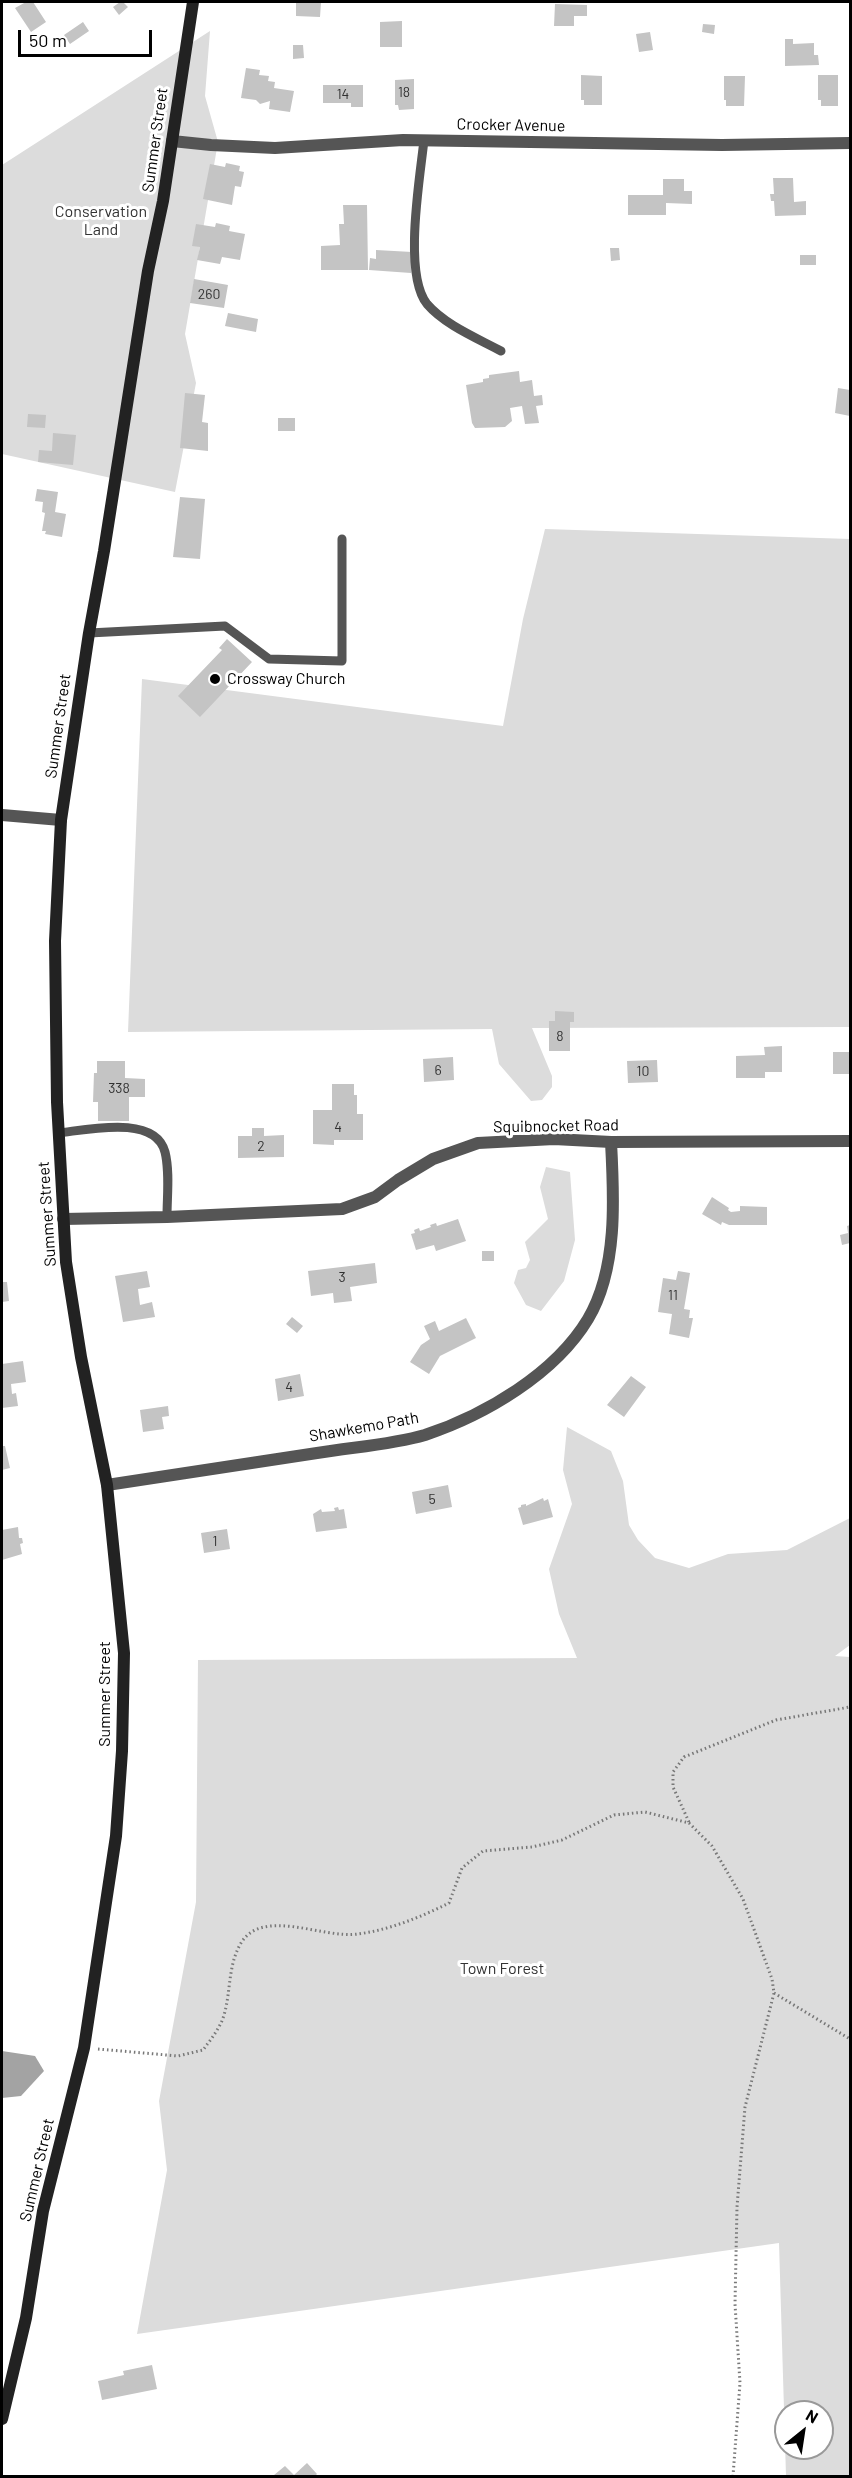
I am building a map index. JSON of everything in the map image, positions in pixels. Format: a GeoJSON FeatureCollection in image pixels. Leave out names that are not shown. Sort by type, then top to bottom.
{"type":"FeatureCollection","features":[{"type":"Feature","properties":{"kind":"main road","name":"Summer Street"},"geometry":{"type":"LineString","coordinates":[[2,2419],[26,2318],[43,2211],[84,2048],[116,1836],[122,1751],[124,1653],[107,1485],[81,1357],[66,1263],[58,1133],[56,941],[61,820],[88,633],[104,550],[148,271],[163,201],[193,2]]}},
{"type":"Feature","properties":{"kind":"street","name":"Crocker Avenue"},"geometry":{"type":"LineString","coordinates":[[172,141],[275,148],[424,140],[722,146],[850,143]]}},
{"type":"Feature","properties":{"kind":"street"},"geometry":{"type":"LineString","coordinates":[[2,815],[61,820]]}},
{"type":"Feature","properties":{"kind":"street","name":"Squibnocket Road"},"geometry":{"type":"LineString","coordinates":[[63,1220],[342,1209],[375,1197],[433,1159],[478,1143],[554,1139],[611,1142],[850,1141]]}},
{"type":"Feature","properties":{"kind":"street","name":"Shawkemo Path"},"geometry":{"type":"LineString","coordinates":[[107,1485],[424,1435],[478,1412],[537,1377],[568,1347],[589,1317],[604,1278],[612,1238],[615,1198],[611,1142]]}},
{"type":"Feature","properties":{"kind":"lane"},"geometry":{"type":"LineString","coordinates":[[424,140],[414,244],[417,279],[426,303],[448,321],[501,351]]}},
{"type":"Feature","properties":{"kind":"lane"},"geometry":{"type":"LineString","coordinates":[[88,633],[225,626],[269,659],[342,661],[342,539]]}},
{"type":"Feature","properties":{"kind":"lane"},"geometry":{"type":"LineString","coordinates":[[58,1133],[133,1127],[150,1132],[165,1150],[168,1191],[166,1217]]}},
{"type":"Feature","properties":{"kind":"path"},"geometry":{"type":"LineString","coordinates":[[733,2476],[740,2383],[735,2304],[737,2207],[745,2107],[774,1993],[772,1979],[743,1899],[712,1846],[689,1823],[673,1787],[673,1772],[684,1757],[776,1720],[850,1707]]}},
{"type":"Feature","properties":{"kind":"path"},"geometry":{"type":"LineString","coordinates":[[84,2048],[178,2056],[203,2050],[221,2022],[232,1962],[242,1941],[259,1927],[278,1924],[314,1932],[357,1935],[420,1917],[449,1903],[462,1868],[483,1851],[532,1847],[562,1840],[614,1815],[645,1812],[689,1823]]}},
{"type":"Feature","properties":{"kind":"path"},"geometry":{"type":"LineString","coordinates":[[774,1993],[850,2039]]}},
{"type":"Feature","properties":{"kind":"green space","name":"Conservation Land"},"geometry":{"type":"Polygon","coordinates":[[[210,31],[205,96],[218,142],[185,334],[196,383],[175,492],[2,454],[2,165],[210,31]]]}},
{"type":"Feature","properties":{"kind":"green space"},"geometry":{"type":"Polygon","coordinates":[[[545,529],[850,539],[850,1027],[532,1028],[552,1076],[552,1087],[542,1100],[531,1101],[499,1064],[492,1029],[128,1032],[142,679],[503,726],[523,619],[545,529]]]}},
{"type":"Feature","properties":{"kind":"green space"},"geometry":{"type":"Polygon","coordinates":[[[546,1167],[570,1172],[575,1240],[564,1281],[541,1311],[526,1305],[514,1283],[518,1270],[526,1268],[530,1260],[525,1242],[548,1219],[540,1187],[546,1167]]]}},
{"type":"Feature","properties":{"kind":"green space","name":"Town Forest"},"geometry":{"type":"Polygon","coordinates":[[[567,1427],[611,1451],[623,1481],[629,1525],[638,1540],[655,1558],[689,1568],[728,1554],[787,1550],[850,1518],[850,1645],[835,1656],[850,1657],[850,2476],[786,2476],[786,2460],[834,2460],[834,2400],[784,2400],[779,2243],[137,2334],[167,2170],[159,2101],[196,1902],[198,1660],[577,1658],[559,1614],[549,1569],[572,1504],[563,1470],[567,1427]]]}},
{"type":"Feature","properties":{"kind":"shaded area"},"geometry":{"type":"Polygon","coordinates":[[[2,2051],[35,2056],[44,2071],[21,2096],[2,2098],[2,2051]]]}},
{"type":"Feature","properties":{"kind":"building"},"geometry":{"type":"Polygon","coordinates":[[[26,2],[33,2],[46,22],[31,32],[15,8],[26,2]]]}},
{"type":"Feature","properties":{"kind":"building"},"geometry":{"type":"Polygon","coordinates":[[[120,2],[128,7],[119,15],[113,7],[120,2]]]}},
{"type":"Feature","properties":{"kind":"building"},"geometry":{"type":"Polygon","coordinates":[[[296,2],[321,2],[320,17],[296,16],[296,2]]]}},
{"type":"Feature","properties":{"kind":"building"},"geometry":{"type":"Polygon","coordinates":[[[555,4],[587,5],[587,16],[574,16],[574,26],[554,26],[555,4]]]}},
{"type":"Feature","properties":{"kind":"building"},"geometry":{"type":"Polygon","coordinates":[[[402,21],[402,47],[380,47],[380,22],[402,21]]]}},
{"type":"Feature","properties":{"kind":"building"},"geometry":{"type":"Polygon","coordinates":[[[83,22],[89,31],[70,44],[64,35],[83,22]]]}},
{"type":"Feature","properties":{"kind":"building"},"geometry":{"type":"Polygon","coordinates":[[[703,24],[715,25],[714,34],[702,32],[703,24]]]}},
{"type":"Feature","properties":{"kind":"building"},"geometry":{"type":"Polygon","coordinates":[[[650,32],[653,50],[639,52],[636,34],[650,32]]]}},
{"type":"Feature","properties":{"kind":"building"},"geometry":{"type":"Polygon","coordinates":[[[785,39],[793,39],[793,44],[814,43],[814,55],[818,55],[819,65],[785,66],[785,39]]]}},
{"type":"Feature","properties":{"kind":"building"},"geometry":{"type":"Polygon","coordinates":[[[293,45],[303,45],[304,58],[293,59],[293,45]]]}},
{"type":"Feature","properties":{"kind":"building"},"geometry":{"type":"Polygon","coordinates":[[[246,68],[260,70],[259,75],[269,76],[268,81],[275,82],[274,88],[294,91],[290,112],[269,109],[270,101],[260,104],[256,100],[241,98],[246,68]]]}},
{"type":"Feature","properties":{"kind":"building"},"geometry":{"type":"Polygon","coordinates":[[[581,75],[602,76],[602,105],[584,105],[584,100],[581,100],[581,75]]]}},
{"type":"Feature","properties":{"kind":"building"},"geometry":{"type":"Polygon","coordinates":[[[818,75],[838,75],[838,106],[821,106],[821,100],[818,100],[818,75]]]}},
{"type":"Feature","properties":{"kind":"building"},"geometry":{"type":"Polygon","coordinates":[[[724,76],[745,76],[744,106],[726,106],[724,76]]]}},
{"type":"Feature","properties":{"kind":"building"},"geometry":{"type":"Polygon","coordinates":[[[414,79],[414,109],[399,110],[398,105],[395,105],[395,80],[414,79]]]}},
{"type":"Feature","properties":{"kind":"building"},"geometry":{"type":"Polygon","coordinates":[[[323,85],[363,85],[363,107],[351,107],[351,103],[323,103],[323,85]]]}},
{"type":"Feature","properties":{"kind":"building"},"geometry":{"type":"Polygon","coordinates":[[[226,163],[240,166],[239,171],[244,172],[241,187],[235,186],[232,205],[203,199],[210,164],[225,167],[226,163]]]}},
{"type":"Feature","properties":{"kind":"building"},"geometry":{"type":"Polygon","coordinates":[[[773,178],[793,178],[794,202],[806,201],[806,215],[775,216],[774,201],[771,201],[770,194],[774,194],[773,178]]]}},
{"type":"Feature","properties":{"kind":"building"},"geometry":{"type":"Polygon","coordinates":[[[663,179],[684,179],[684,191],[692,191],[692,204],[666,203],[666,215],[628,215],[628,195],[663,195],[663,179]]]}},
{"type":"Feature","properties":{"kind":"building"},"geometry":{"type":"Polygon","coordinates":[[[343,205],[367,205],[368,270],[321,270],[321,246],[340,245],[339,224],[344,224],[343,205]]]}},
{"type":"Feature","properties":{"kind":"building"},"geometry":{"type":"Polygon","coordinates":[[[216,223],[230,226],[229,231],[245,234],[240,260],[222,257],[220,264],[197,260],[200,247],[192,246],[196,224],[215,227],[216,223]]]}},
{"type":"Feature","properties":{"kind":"building"},"geometry":{"type":"Polygon","coordinates":[[[610,248],[619,248],[620,260],[611,261],[610,248]]]}},
{"type":"Feature","properties":{"kind":"building"},"geometry":{"type":"Polygon","coordinates":[[[376,250],[412,252],[411,273],[369,270],[370,258],[376,259],[376,250]]]}},
{"type":"Feature","properties":{"kind":"building"},"geometry":{"type":"Polygon","coordinates":[[[800,255],[816,255],[816,265],[800,265],[800,255]]]}},
{"type":"Feature","properties":{"kind":"building"},"geometry":{"type":"Polygon","coordinates":[[[194,279],[228,285],[224,308],[190,303],[194,279]]]}},
{"type":"Feature","properties":{"kind":"building"},"geometry":{"type":"Polygon","coordinates":[[[228,313],[258,319],[256,332],[225,326],[228,313]]]}},
{"type":"Feature","properties":{"kind":"building"},"geometry":{"type":"Polygon","coordinates":[[[519,371],[520,382],[532,380],[534,396],[542,395],[543,405],[536,406],[539,423],[525,424],[522,406],[510,408],[512,421],[505,427],[475,428],[472,423],[466,385],[483,382],[483,379],[489,378],[489,375],[519,371]]]}},
{"type":"Feature","properties":{"kind":"building"},"geometry":{"type":"Polygon","coordinates":[[[838,388],[850,390],[850,416],[835,413],[838,388]]]}},
{"type":"Feature","properties":{"kind":"building"},"geometry":{"type":"Polygon","coordinates":[[[185,393],[205,395],[202,422],[208,423],[208,451],[180,448],[185,393]]]}},
{"type":"Feature","properties":{"kind":"building"},"geometry":{"type":"Polygon","coordinates":[[[28,414],[46,415],[45,428],[27,427],[28,414]]]}},
{"type":"Feature","properties":{"kind":"building"},"geometry":{"type":"Polygon","coordinates":[[[278,418],[295,418],[295,431],[278,431],[278,418]]]}},
{"type":"Feature","properties":{"kind":"building"},"geometry":{"type":"Polygon","coordinates":[[[53,433],[76,435],[73,465],[38,462],[39,450],[52,451],[53,433]]]}},
{"type":"Feature","properties":{"kind":"building"},"geometry":{"type":"Polygon","coordinates":[[[37,489],[58,492],[55,512],[66,514],[62,537],[45,534],[46,531],[42,531],[45,513],[42,512],[43,502],[35,501],[37,489]]]}},
{"type":"Feature","properties":{"kind":"building"},"geometry":{"type":"Polygon","coordinates":[[[180,497],[205,499],[200,559],[173,557],[180,497]]]}},
{"type":"Feature","properties":{"kind":"building","name":"Crossway Church"},"geometry":{"type":"Polygon","coordinates":[[[227,639],[252,662],[200,717],[178,696],[222,650],[219,648],[227,639]]]}},
{"type":"Feature","properties":{"kind":"building"},"geometry":{"type":"Polygon","coordinates":[[[555,1011],[574,1012],[574,1022],[570,1022],[570,1051],[549,1051],[549,1021],[555,1021],[555,1011]]]}},
{"type":"Feature","properties":{"kind":"building"},"geometry":{"type":"Polygon","coordinates":[[[782,1046],[782,1072],[765,1072],[765,1078],[736,1078],[736,1056],[765,1055],[764,1047],[782,1046]]]}},
{"type":"Feature","properties":{"kind":"building"},"geometry":{"type":"Polygon","coordinates":[[[833,1052],[850,1052],[850,1074],[833,1074],[833,1052]]]}},
{"type":"Feature","properties":{"kind":"building"},"geometry":{"type":"Polygon","coordinates":[[[453,1057],[454,1080],[424,1082],[423,1059],[453,1057]]]}},
{"type":"Feature","properties":{"kind":"building"},"geometry":{"type":"Polygon","coordinates":[[[657,1060],[658,1082],[628,1083],[627,1061],[657,1060]]]}},
{"type":"Feature","properties":{"kind":"building"},"geometry":{"type":"Polygon","coordinates":[[[97,1061],[125,1061],[125,1078],[145,1079],[145,1097],[129,1097],[129,1121],[98,1121],[98,1102],[93,1102],[94,1073],[97,1073],[97,1061]]]}},
{"type":"Feature","properties":{"kind":"building"},"geometry":{"type":"Polygon","coordinates":[[[332,1084],[354,1084],[354,1095],[357,1095],[357,1114],[363,1114],[363,1140],[334,1140],[334,1145],[313,1144],[313,1110],[332,1110],[332,1084]]]}},
{"type":"Feature","properties":{"kind":"building"},"geometry":{"type":"Polygon","coordinates":[[[252,1128],[264,1128],[264,1136],[284,1135],[284,1157],[238,1158],[238,1136],[252,1136],[252,1128]]]}},
{"type":"Feature","properties":{"kind":"building"},"geometry":{"type":"Polygon","coordinates":[[[712,1197],[729,1208],[731,1212],[740,1211],[740,1206],[767,1207],[767,1225],[729,1225],[722,1222],[721,1225],[702,1214],[712,1197]]]}},
{"type":"Feature","properties":{"kind":"building"},"geometry":{"type":"Polygon","coordinates":[[[458,1219],[466,1241],[436,1251],[434,1245],[416,1250],[411,1234],[415,1233],[414,1230],[419,1228],[420,1231],[436,1223],[437,1226],[458,1219]]]}},
{"type":"Feature","properties":{"kind":"building"},"geometry":{"type":"Polygon","coordinates":[[[850,1225],[850,1243],[842,1245],[840,1235],[848,1233],[847,1226],[850,1225]]]}},
{"type":"Feature","properties":{"kind":"building"},"geometry":{"type":"Polygon","coordinates":[[[482,1251],[494,1251],[494,1261],[482,1261],[482,1251]]]}},
{"type":"Feature","properties":{"kind":"building"},"geometry":{"type":"Polygon","coordinates":[[[375,1263],[377,1283],[350,1287],[352,1301],[334,1303],[333,1293],[311,1296],[308,1271],[375,1263]]]}},
{"type":"Feature","properties":{"kind":"building"},"geometry":{"type":"Polygon","coordinates":[[[147,1271],[150,1287],[138,1289],[140,1305],[152,1302],[155,1317],[123,1322],[115,1276],[147,1271]]]}},
{"type":"Feature","properties":{"kind":"building"},"geometry":{"type":"Polygon","coordinates":[[[678,1271],[690,1273],[684,1309],[690,1310],[689,1318],[693,1318],[689,1338],[669,1334],[672,1314],[658,1312],[663,1278],[676,1280],[678,1271]]]}},
{"type":"Feature","properties":{"kind":"building"},"geometry":{"type":"Polygon","coordinates":[[[2,1282],[7,1282],[9,1301],[2,1302],[2,1282]]]}},
{"type":"Feature","properties":{"kind":"building"},"geometry":{"type":"Polygon","coordinates":[[[292,1317],[303,1326],[297,1333],[286,1324],[292,1317]]]}},
{"type":"Feature","properties":{"kind":"building"},"geometry":{"type":"Polygon","coordinates":[[[466,1318],[476,1338],[440,1356],[429,1374],[410,1362],[421,1345],[430,1339],[424,1326],[435,1321],[439,1331],[466,1318]]]}},
{"type":"Feature","properties":{"kind":"building"},"geometry":{"type":"Polygon","coordinates":[[[23,1361],[26,1382],[11,1384],[12,1394],[16,1393],[18,1406],[2,1408],[2,1364],[23,1361]]]}},
{"type":"Feature","properties":{"kind":"building"},"geometry":{"type":"Polygon","coordinates":[[[300,1374],[304,1396],[278,1401],[275,1379],[300,1374]]]}},
{"type":"Feature","properties":{"kind":"building"},"geometry":{"type":"Polygon","coordinates":[[[631,1376],[646,1387],[624,1417],[607,1405],[631,1376]]]}},
{"type":"Feature","properties":{"kind":"building"},"geometry":{"type":"Polygon","coordinates":[[[168,1406],[169,1416],[162,1417],[164,1429],[143,1432],[140,1410],[168,1406]]]}},
{"type":"Feature","properties":{"kind":"building"},"geometry":{"type":"Polygon","coordinates":[[[2,1446],[5,1446],[10,1468],[2,1470],[2,1446]]]}},
{"type":"Feature","properties":{"kind":"building"},"geometry":{"type":"Polygon","coordinates":[[[448,1485],[452,1507],[416,1514],[412,1492],[448,1485]]]}},
{"type":"Feature","properties":{"kind":"building"},"geometry":{"type":"Polygon","coordinates":[[[543,1498],[544,1501],[548,1499],[553,1517],[523,1525],[518,1508],[543,1498]]]}},
{"type":"Feature","properties":{"kind":"building"},"geometry":{"type":"Polygon","coordinates":[[[338,1507],[339,1510],[344,1509],[347,1528],[316,1532],[313,1514],[321,1509],[322,1512],[335,1511],[334,1508],[338,1507]]]}},
{"type":"Feature","properties":{"kind":"building"},"geometry":{"type":"Polygon","coordinates":[[[18,1527],[19,1538],[22,1538],[23,1543],[20,1544],[22,1554],[2,1560],[2,1530],[18,1527]]]}},
{"type":"Feature","properties":{"kind":"building"},"geometry":{"type":"Polygon","coordinates":[[[227,1529],[230,1549],[204,1553],[201,1533],[227,1529]]]}},
{"type":"Feature","properties":{"kind":"building"},"geometry":{"type":"Polygon","coordinates":[[[152,2365],[157,2389],[102,2400],[98,2381],[124,2375],[123,2371],[152,2365]]]}},
{"type":"Feature","properties":{"kind":"building"},"geometry":{"type":"Polygon","coordinates":[[[307,2463],[317,2474],[315,2476],[274,2475],[285,2466],[294,2475],[307,2463]]]}},
{"type":"Feature","properties":{"kind":"place","name":"Crossway Church"},"geometry":{"type":"Point","coordinates":[215,679]}}]}
